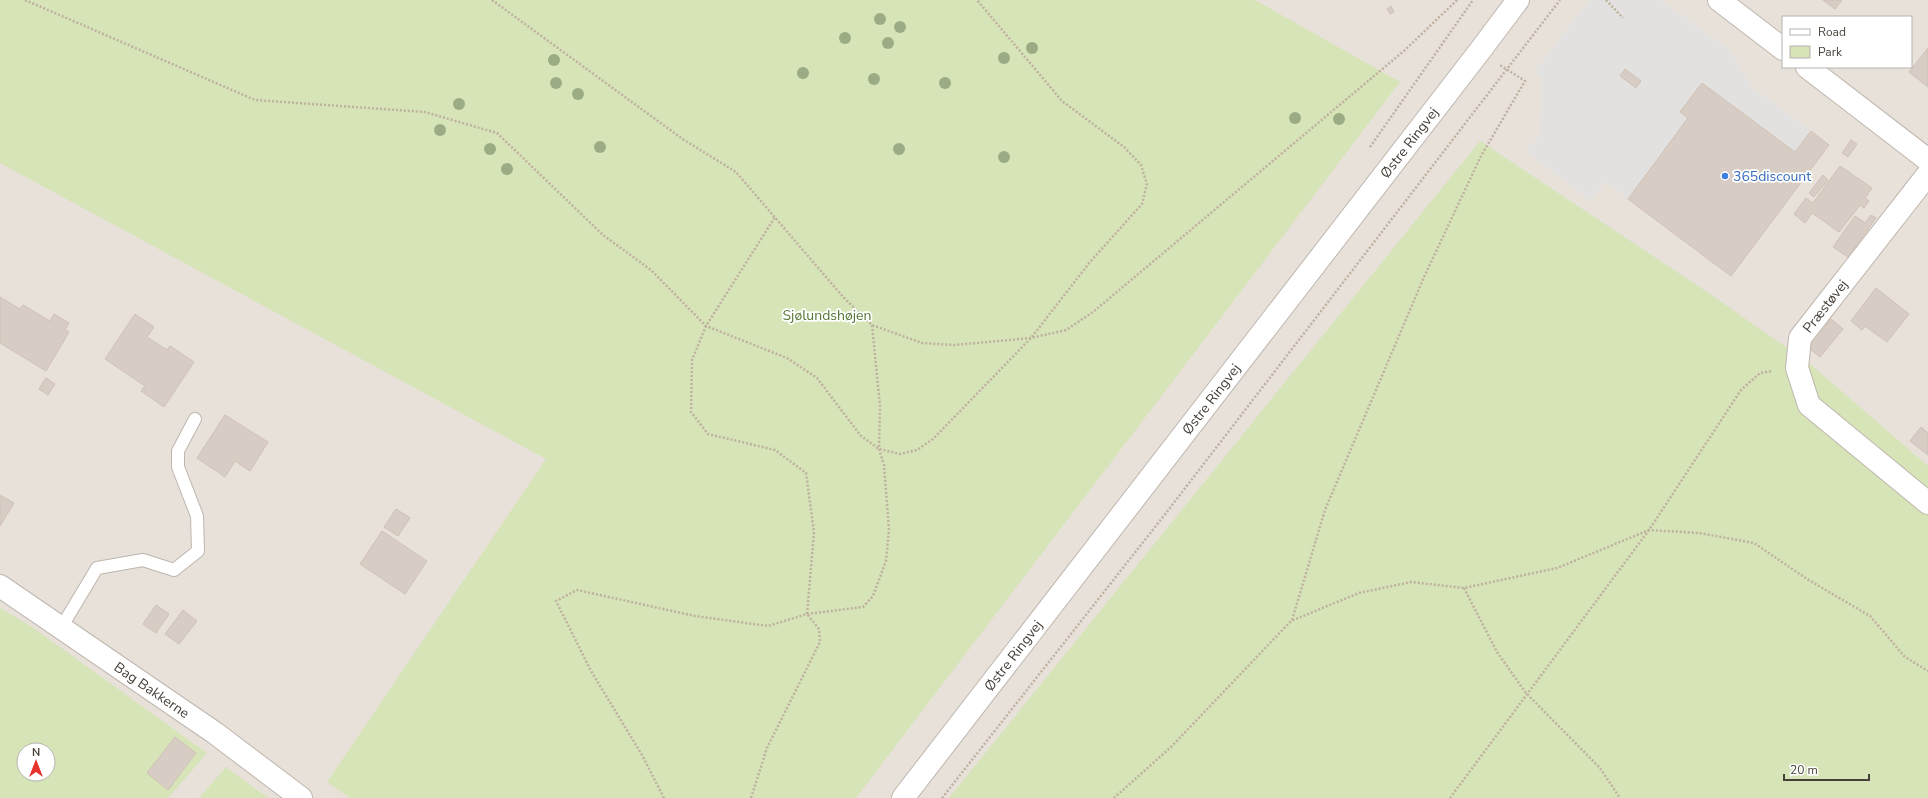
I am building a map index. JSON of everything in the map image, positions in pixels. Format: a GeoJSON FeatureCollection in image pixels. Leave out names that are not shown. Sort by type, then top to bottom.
{"type":"FeatureCollection","features":[{"type":"Feature","properties":{"kind":"street","name":"Østre Ringvej"},"geometry":{"type":"LineString","coordinates":[[903,798],[1518,0]]}},
{"type":"Feature","properties":{"kind":"street"},"geometry":{"type":"LineString","coordinates":[[1719,0],[1782,48]]}},
{"type":"Feature","properties":{"kind":"street"},"geometry":{"type":"LineString","coordinates":[[1808,68],[1928,160]]}},
{"type":"Feature","properties":{"kind":"street","name":"Præstøvej"},"geometry":{"type":"LineString","coordinates":[[1928,174],[1800,338],[1797,368],[1809,406],[1928,503]]}},
{"type":"Feature","properties":{"kind":"street","name":"Bag Bakkerne"},"geometry":{"type":"LineString","coordinates":[[0,586],[215,733],[302,798]]}},
{"type":"Feature","properties":{"kind":"lane"},"geometry":{"type":"LineString","coordinates":[[61,628],[97,568],[143,560],[174,570],[198,551],[197,516],[178,467],[178,450],[195,419]]}},
{"type":"Feature","properties":{"kind":"path"},"geometry":{"type":"LineString","coordinates":[[25,0],[255,100],[425,112],[497,133],[603,235],[651,270],[706,326],[787,358],[817,378],[861,436],[879,449],[900,454],[917,450],[933,439],[1031,338],[1090,262],[1142,204],[1147,184],[1141,165],[1124,147],[1062,101],[977,0]]}},
{"type":"Feature","properties":{"kind":"path"},"geometry":{"type":"LineString","coordinates":[[492,0],[684,140],[736,172],[844,298],[872,325],[922,343],[954,345],[1031,338],[1066,330],[1093,312],[1405,50],[1458,0]]}},
{"type":"Feature","properties":{"kind":"path"},"geometry":{"type":"LineString","coordinates":[[942,798],[1180,494],[1560,0]]}},
{"type":"Feature","properties":{"kind":"path"},"geometry":{"type":"LineString","coordinates":[[1606,0],[1623,18]]}},
{"type":"Feature","properties":{"kind":"path"},"geometry":{"type":"LineString","coordinates":[[1292,621],[1325,510],[1424,277],[1482,156],[1525,81]]}},
{"type":"Feature","properties":{"kind":"path"},"geometry":{"type":"LineString","coordinates":[[750,798],[767,748],[820,642],[819,629],[807,614],[814,532],[806,473],[776,450],[708,434],[691,412],[692,360],[706,326],[775,217]]}},
{"type":"Feature","properties":{"kind":"path"},"geometry":{"type":"LineString","coordinates":[[664,798],[642,755],[592,671],[556,601],[577,590],[695,616],[768,626],[807,614],[863,606],[873,596],[886,561],[889,530],[884,465],[879,449],[880,406],[872,325]]}},
{"type":"Feature","properties":{"kind":"path"},"geometry":{"type":"LineString","coordinates":[[1450,798],[1526,693],[1650,530],[1740,390],[1760,373],[1797,368]]}},
{"type":"Feature","properties":{"kind":"path"},"geometry":{"type":"LineString","coordinates":[[1114,798],[1171,747],[1292,621],[1359,593],[1411,582],[1464,588],[1556,568],[1650,530],[1699,533],[1754,542],[1808,580],[1870,616],[1905,657],[1928,671]]}},
{"type":"Feature","properties":{"kind":"path"},"geometry":{"type":"LineString","coordinates":[[1464,588],[1497,652],[1526,693],[1600,768],[1620,798]]}},
{"type":"Feature","properties":{"kind":"shaded area"},"geometry":{"type":"Polygon","coordinates":[[[0,0],[1928,0],[1928,798],[0,798],[0,0]]]}},
{"type":"Feature","properties":{"kind":"shaded area"},"geometry":{"type":"Polygon","coordinates":[[[1589,0],[1661,0],[1730,50],[1752,87],[1811,131],[1795,152],[1702,83],[1680,111],[1688,118],[1628,199],[1606,182],[1590,201],[1526,151],[1540,135],[1542,79],[1534,72],[1589,0]]]}},
{"type":"Feature","properties":{"kind":"green space","name":"Sjølundshøjen"},"geometry":{"type":"Polygon","coordinates":[[[0,0],[1255,0],[1400,82],[856,798],[350,798],[327,782],[546,459],[0,163],[0,0]]]}},
{"type":"Feature","properties":{"kind":"green space"},"geometry":{"type":"Polygon","coordinates":[[[1480,141],[1710,294],[1810,364],[1928,466],[1928,798],[949,798],[1480,141]]]}},
{"type":"Feature","properties":{"kind":"green space"},"geometry":{"type":"Polygon","coordinates":[[[0,608],[32,627],[207,753],[168,798],[0,798],[0,608]]]}},
{"type":"Feature","properties":{"kind":"green space"},"geometry":{"type":"Polygon","coordinates":[[[226,767],[268,798],[199,798],[226,767]]]}},
{"type":"Feature","properties":{"kind":"building"},"geometry":{"type":"Polygon","coordinates":[[[1823,0],[1842,0],[1835,9],[1823,0]]]}},
{"type":"Feature","properties":{"kind":"building"},"geometry":{"type":"Polygon","coordinates":[[[1391,6],[1394,12],[1390,14],[1387,9],[1391,6]]]}},
{"type":"Feature","properties":{"kind":"building"},"geometry":{"type":"Polygon","coordinates":[[[1928,48],[1928,87],[1909,72],[1928,48]]]}},
{"type":"Feature","properties":{"kind":"building"},"geometry":{"type":"Polygon","coordinates":[[[1625,69],[1641,81],[1636,88],[1620,76],[1625,69]]]}},
{"type":"Feature","properties":{"kind":"building","name":"365discount"},"geometry":{"type":"Polygon","coordinates":[[[1702,83],[1795,152],[1811,131],[1829,145],[1731,276],[1628,199],[1688,118],[1680,112],[1702,83]]]}},
{"type":"Feature","properties":{"kind":"building"},"geometry":{"type":"Polygon","coordinates":[[[1851,140],[1857,144],[1848,157],[1842,153],[1851,140]]]}},
{"type":"Feature","properties":{"kind":"building"},"geometry":{"type":"Polygon","coordinates":[[[1840,166],[1872,188],[1865,198],[1869,201],[1864,208],[1860,205],[1839,232],[1812,213],[1805,223],[1794,214],[1806,198],[1813,203],[1840,166]]]}},
{"type":"Feature","properties":{"kind":"building"},"geometry":{"type":"Polygon","coordinates":[[[1823,175],[1828,180],[1814,197],[1809,193],[1823,175]]]}},
{"type":"Feature","properties":{"kind":"building"},"geometry":{"type":"Polygon","coordinates":[[[1871,215],[1876,218],[1848,257],[1833,247],[1855,216],[1865,223],[1871,215]]]}},
{"type":"Feature","properties":{"kind":"building"},"geometry":{"type":"Polygon","coordinates":[[[1876,288],[1909,314],[1887,342],[1865,326],[1862,330],[1851,321],[1876,288]]]}},
{"type":"Feature","properties":{"kind":"building"},"geometry":{"type":"Polygon","coordinates":[[[0,297],[20,309],[23,305],[50,321],[54,314],[69,323],[65,330],[69,332],[46,371],[0,343],[0,297]]]}},
{"type":"Feature","properties":{"kind":"building"},"geometry":{"type":"Polygon","coordinates":[[[135,314],[154,327],[147,337],[167,350],[170,346],[194,362],[164,407],[141,391],[145,386],[105,359],[135,314]]]}},
{"type":"Feature","properties":{"kind":"building"},"geometry":{"type":"Polygon","coordinates":[[[1831,319],[1843,329],[1820,357],[1809,348],[1831,319]]]}},
{"type":"Feature","properties":{"kind":"building"},"geometry":{"type":"Polygon","coordinates":[[[46,378],[55,384],[48,395],[39,389],[46,378]]]}},
{"type":"Feature","properties":{"kind":"building"},"geometry":{"type":"Polygon","coordinates":[[[225,415],[268,442],[250,471],[235,461],[225,477],[197,458],[225,415]]]}},
{"type":"Feature","properties":{"kind":"building"},"geometry":{"type":"Polygon","coordinates":[[[1921,427],[1928,433],[1928,455],[1910,441],[1921,427]]]}},
{"type":"Feature","properties":{"kind":"building"},"geometry":{"type":"Polygon","coordinates":[[[0,495],[14,503],[0,526],[0,495]]]}},
{"type":"Feature","properties":{"kind":"building"},"geometry":{"type":"Polygon","coordinates":[[[396,509],[410,518],[398,536],[384,527],[396,509]]]}},
{"type":"Feature","properties":{"kind":"building"},"geometry":{"type":"Polygon","coordinates":[[[382,531],[427,561],[405,594],[360,564],[382,531]]]}},
{"type":"Feature","properties":{"kind":"building"},"geometry":{"type":"Polygon","coordinates":[[[156,605],[169,614],[156,633],[143,624],[156,605]]]}},
{"type":"Feature","properties":{"kind":"building"},"geometry":{"type":"Polygon","coordinates":[[[183,610],[197,621],[179,644],[165,634],[183,610]]]}},
{"type":"Feature","properties":{"kind":"building"},"geometry":{"type":"Polygon","coordinates":[[[175,737],[196,753],[168,790],[147,773],[175,737]]]}},
{"type":"Feature","properties":{"kind":"place","name":"365discount"},"geometry":{"type":"Point","coordinates":[1725,176]}}]}
